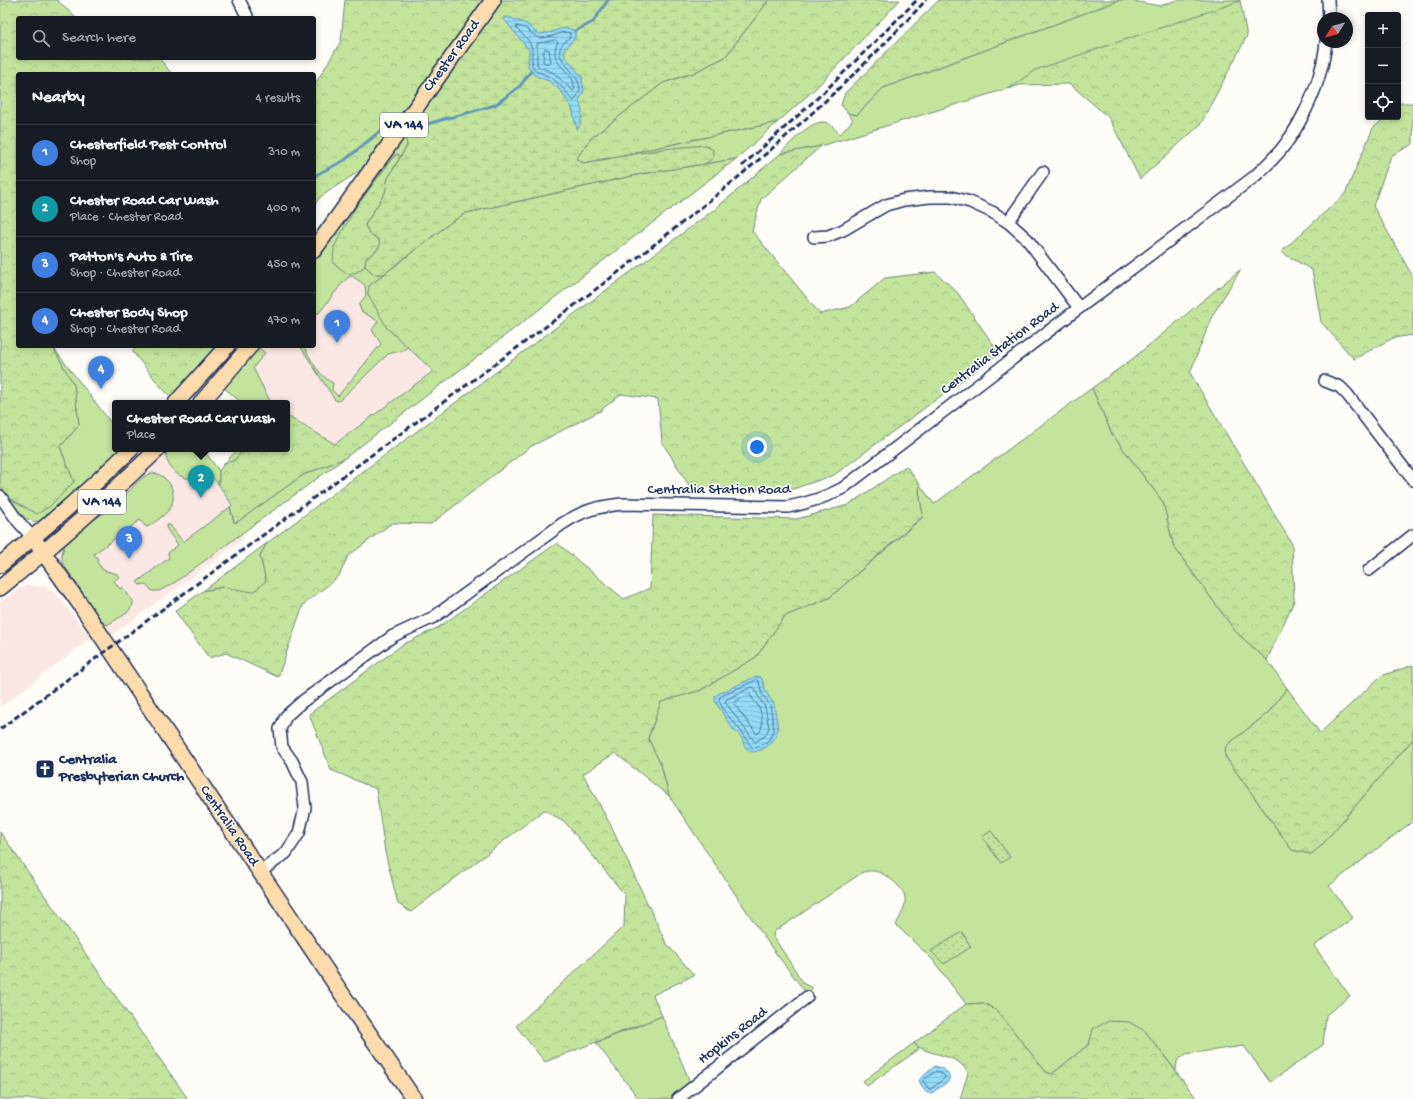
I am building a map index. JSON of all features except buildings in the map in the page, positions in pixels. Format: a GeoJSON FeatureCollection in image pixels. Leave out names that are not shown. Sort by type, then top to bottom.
{"type":"FeatureCollection","features":[{"type":"Feature","properties":{"kind":"main road","name":"Chester Road"},"geometry":{"type":"LineString","coordinates":[[316,247],[493,0]]}},
{"type":"Feature","properties":{"kind":"main road"},"geometry":{"type":"LineString","coordinates":[[179,400],[225,348]]}},
{"type":"Feature","properties":{"kind":"main road"},"geometry":{"type":"LineString","coordinates":[[204,400],[248,348]]}},
{"type":"Feature","properties":{"kind":"main road","name":"VA 144"},"geometry":{"type":"LineString","coordinates":[[32,538],[111,469],[128,452]]}},
{"type":"Feature","properties":{"kind":"main road","name":"VA 144"},"geometry":{"type":"LineString","coordinates":[[44,552],[125,481],[155,452]]}},
{"type":"Feature","properties":{"kind":"main road","name":"Centralia Road"},"geometry":{"type":"LineString","coordinates":[[32,538],[44,552],[378,1048],[414,1099]]}},
{"type":"Feature","properties":{"kind":"main road"},"geometry":{"type":"LineString","coordinates":[[0,565],[32,538]]}},
{"type":"Feature","properties":{"kind":"main road"},"geometry":{"type":"LineString","coordinates":[[0,588],[44,552]]}},
{"type":"Feature","properties":{"kind":"street"},"geometry":{"type":"LineString","coordinates":[[239,0],[247,16]]}},
{"type":"Feature","properties":{"kind":"street"},"geometry":{"type":"LineString","coordinates":[[1328,0],[1329,12]]}},
{"type":"Feature","properties":{"kind":"street","name":"Centralia Station Road"},"geometry":{"type":"LineString","coordinates":[[260,872],[286,853],[300,833],[305,808],[302,782],[292,761],[282,747],[280,729],[286,716],[303,701],[393,636],[434,617],[562,524],[580,513],[601,507],[622,504],[788,507],[808,503],[826,497],[843,488],[1254,177],[1281,150],[1296,129],[1307,107],[1321,70],[1325,48]]}},
{"type":"Feature","properties":{"kind":"street"},"geometry":{"type":"LineString","coordinates":[[1008,222],[1043,172]]}},
{"type":"Feature","properties":{"kind":"street"},"geometry":{"type":"LineString","coordinates":[[814,237],[828,236],[843,230],[886,205],[904,200],[930,197],[951,197],[970,202],[992,212],[1008,222],[1027,239],[1079,308]]}},
{"type":"Feature","properties":{"kind":"street"},"geometry":{"type":"LineString","coordinates":[[1325,382],[1340,387],[1347,394],[1413,480]]}},
{"type":"Feature","properties":{"kind":"street","name":"Centralia Road"},"geometry":{"type":"LineString","coordinates":[[0,496],[32,538]]}},
{"type":"Feature","properties":{"kind":"street"},"geometry":{"type":"LineString","coordinates":[[1369,570],[1413,535]]}},
{"type":"Feature","properties":{"kind":"street","name":"Hopkins Road"},"geometry":{"type":"LineString","coordinates":[[678,1099],[807,997]]}},
{"type":"Feature","properties":{"kind":"shaded area"},"geometry":{"type":"Polygon","coordinates":[[[316,251],[369,288],[387,328],[432,369],[432,372],[335,444],[290,418],[290,400],[263,400],[242,356],[248,348],[316,348],[316,251]]]}},
{"type":"Feature","properties":{"kind":"shaded area"},"geometry":{"type":"Polygon","coordinates":[[[155,452],[206,453],[219,471],[219,485],[232,506],[234,522],[245,538],[104,641],[44,553],[155,452]]]}},
{"type":"Feature","properties":{"kind":"shaded area"},"geometry":{"type":"Polygon","coordinates":[[[28,585],[49,588],[56,594],[91,638],[0,707],[0,602],[18,589],[28,585]]]}},
{"type":"Feature","properties":{"kind":"green space"},"geometry":{"type":"Polygon","coordinates":[[[0,0],[57,0],[74,16],[16,16],[16,60],[161,60],[170,72],[16,72],[16,348],[53,348],[74,385],[79,425],[60,447],[74,482],[49,507],[37,514],[9,498],[0,486],[0,0]]]}},
{"type":"Feature","properties":{"kind":"green space"},"geometry":{"type":"Polygon","coordinates":[[[345,0],[488,0],[367,166],[320,197],[316,203],[316,83],[341,41],[345,0]]]}},
{"type":"Feature","properties":{"kind":"green space"},"geometry":{"type":"Polygon","coordinates":[[[501,0],[769,0],[725,57],[693,73],[663,83],[591,138],[576,159],[584,163],[663,149],[705,145],[713,150],[713,158],[705,164],[641,174],[466,213],[450,223],[384,274],[374,274],[365,266],[366,258],[374,253],[380,246],[379,240],[369,233],[365,225],[385,193],[388,178],[407,146],[405,133],[501,0]]]}},
{"type":"Feature","properties":{"kind":"green space"},"geometry":{"type":"Polygon","coordinates":[[[769,0],[900,0],[816,88],[778,122],[584,163],[576,159],[591,138],[663,83],[693,73],[725,57],[769,0]]]}},
{"type":"Feature","properties":{"kind":"green space"},"geometry":{"type":"Polygon","coordinates":[[[939,0],[1120,0],[883,88],[857,115],[848,113],[841,105],[845,93],[939,0]]]}},
{"type":"Feature","properties":{"kind":"green space"},"geometry":{"type":"Polygon","coordinates":[[[1120,0],[1160,6],[1177,0],[1240,1],[1019,85],[821,146],[780,154],[802,132],[815,124],[822,122],[828,123],[840,134],[853,120],[848,113],[857,115],[883,88],[1120,0]]]}},
{"type":"Feature","properties":{"kind":"green space"},"geometry":{"type":"Polygon","coordinates":[[[1240,1],[1247,36],[1200,125],[1140,179],[1109,118],[1070,84],[1019,85],[1008,89],[1035,70],[1240,1]]]}},
{"type":"Feature","properties":{"kind":"green space"},"geometry":{"type":"Polygon","coordinates":[[[1401,103],[1413,103],[1413,144],[1391,156],[1373,206],[1413,277],[1413,335],[1393,338],[1354,359],[1321,322],[1312,270],[1281,252],[1345,194],[1373,128],[1382,120],[1401,120],[1401,103]]]}},
{"type":"Feature","properties":{"kind":"green space"},"geometry":{"type":"Polygon","coordinates":[[[778,122],[736,159],[641,174],[535,184],[576,159],[584,163],[778,122]]]}},
{"type":"Feature","properties":{"kind":"green space"},"geometry":{"type":"Polygon","coordinates":[[[405,133],[407,146],[400,157],[398,154],[394,156],[354,210],[357,272],[365,266],[374,274],[384,274],[369,286],[387,328],[408,347],[401,351],[388,354],[339,401],[335,400],[301,348],[305,348],[312,362],[324,377],[333,383],[332,390],[338,396],[381,344],[372,330],[378,321],[361,311],[359,305],[366,295],[365,285],[352,276],[344,281],[319,313],[316,314],[316,257],[405,133]]]}},
{"type":"Feature","properties":{"kind":"green space"},"geometry":{"type":"Polygon","coordinates":[[[821,146],[761,199],[752,231],[820,314],[850,307],[885,278],[935,272],[957,292],[999,353],[834,475],[790,490],[690,487],[662,442],[658,399],[621,394],[600,411],[530,447],[431,524],[392,523],[348,556],[339,576],[303,605],[278,677],[226,653],[209,658],[175,611],[203,591],[223,587],[253,592],[266,581],[260,556],[267,543],[715,209],[780,154],[821,146]]]}},
{"type":"Feature","properties":{"kind":"green space"},"geometry":{"type":"Polygon","coordinates":[[[398,154],[400,157],[388,178],[385,193],[365,225],[369,233],[379,240],[380,246],[374,253],[366,258],[365,266],[357,272],[348,274],[333,263],[334,247],[354,210],[394,156],[398,154]]]}},
{"type":"Feature","properties":{"kind":"green space"},"geometry":{"type":"Polygon","coordinates":[[[736,159],[345,458],[303,475],[237,522],[234,522],[230,507],[232,505],[219,485],[219,471],[224,464],[235,460],[242,452],[290,452],[290,418],[335,444],[432,372],[431,369],[387,328],[368,294],[369,286],[450,223],[466,213],[641,174],[736,159]]]}},
{"type":"Feature","properties":{"kind":"green space"},"geometry":{"type":"Polygon","coordinates":[[[1241,269],[1212,316],[1190,373],[1292,544],[1294,601],[1267,660],[1236,632],[1174,547],[1163,502],[1112,434],[1092,388],[1131,360],[1241,269]]]}},
{"type":"Feature","properties":{"kind":"green space"},"geometry":{"type":"Polygon","coordinates":[[[53,348],[112,424],[112,452],[120,452],[48,519],[41,521],[30,520],[21,514],[9,498],[25,508],[74,482],[60,447],[79,425],[74,385],[53,348]]]}},
{"type":"Feature","properties":{"kind":"green space"},"geometry":{"type":"Polygon","coordinates":[[[136,348],[215,348],[172,398],[132,351],[136,348]]]}},
{"type":"Feature","properties":{"kind":"green space"},"geometry":{"type":"Polygon","coordinates":[[[257,348],[265,353],[253,368],[269,400],[238,400],[223,387],[257,348]]]}},
{"type":"Feature","properties":{"kind":"green space"},"geometry":{"type":"Polygon","coordinates":[[[1092,388],[1112,434],[1163,502],[1174,547],[1236,632],[1267,660],[1287,688],[1268,713],[1226,746],[1225,756],[1292,850],[1311,854],[1320,847],[1413,739],[1413,821],[1329,886],[1353,918],[1314,946],[1350,996],[1326,1015],[1323,1045],[1270,1082],[1244,1046],[1186,1054],[1177,1061],[1176,1071],[1145,1031],[1089,1044],[1052,1074],[1046,1072],[998,1012],[984,1003],[966,1004],[932,959],[896,925],[905,905],[904,894],[898,885],[888,877],[877,872],[863,872],[774,932],[773,936],[804,984],[813,988],[807,994],[771,947],[669,796],[661,765],[648,739],[661,701],[701,690],[756,657],[785,616],[829,598],[923,517],[919,490],[920,485],[934,504],[1092,388]]]}},
{"type":"Feature","properties":{"kind":"green space"},"geometry":{"type":"Polygon","coordinates":[[[166,452],[206,453],[219,471],[219,485],[206,470],[198,476],[192,478],[181,477],[172,470],[166,452]]]}},
{"type":"Feature","properties":{"kind":"green space"},"geometry":{"type":"Polygon","coordinates":[[[235,452],[242,452],[235,460],[224,464],[235,452]]]}},
{"type":"Feature","properties":{"kind":"green space"},"geometry":{"type":"Polygon","coordinates":[[[345,458],[174,583],[159,591],[152,591],[146,584],[140,585],[137,582],[169,558],[168,553],[178,545],[166,528],[167,525],[170,525],[183,542],[230,507],[234,522],[237,522],[303,475],[345,458]]]}},
{"type":"Feature","properties":{"kind":"green space"},"geometry":{"type":"Polygon","coordinates":[[[906,466],[920,485],[919,491],[923,516],[829,598],[785,616],[756,657],[701,690],[661,702],[648,738],[661,765],[669,796],[615,753],[583,774],[610,824],[666,943],[694,975],[653,995],[662,1016],[545,1062],[516,1026],[624,926],[625,895],[564,821],[544,810],[411,912],[398,904],[385,852],[376,789],[331,770],[309,714],[402,645],[439,627],[557,543],[624,599],[650,588],[653,515],[797,519],[848,505],[906,466]]]}},
{"type":"Feature","properties":{"kind":"green space"},"geometry":{"type":"Polygon","coordinates":[[[152,473],[164,477],[171,487],[173,499],[168,511],[148,527],[145,526],[140,520],[94,554],[98,559],[97,562],[103,570],[117,574],[119,577],[114,581],[120,589],[122,587],[133,601],[133,605],[127,613],[107,625],[103,623],[62,562],[64,546],[72,535],[113,507],[143,477],[152,473]]]}},
{"type":"Feature","properties":{"kind":"green space"},"geometry":{"type":"Polygon","coordinates":[[[267,543],[260,556],[266,581],[253,593],[223,587],[203,591],[267,543]]]}},
{"type":"Feature","properties":{"kind":"green space"},"geometry":{"type":"Polygon","coordinates":[[[1413,665],[1413,739],[1320,847],[1311,854],[1292,850],[1225,756],[1226,746],[1268,713],[1287,688],[1320,733],[1381,676],[1413,665]]]}},
{"type":"Feature","properties":{"kind":"green space"},"geometry":{"type":"Polygon","coordinates":[[[991,831],[1010,857],[1001,863],[982,837],[991,831]]]}},
{"type":"Feature","properties":{"kind":"green space"},"geometry":{"type":"Polygon","coordinates":[[[0,832],[188,1099],[0,1099],[0,832]]]}},
{"type":"Feature","properties":{"kind":"green space"},"geometry":{"type":"Polygon","coordinates":[[[962,932],[971,947],[944,964],[931,951],[962,932]]]}},
{"type":"Feature","properties":{"kind":"green space"},"geometry":{"type":"Polygon","coordinates":[[[984,1003],[998,1012],[1046,1072],[1052,1074],[1089,1044],[1093,1029],[1109,1021],[1129,1022],[1145,1031],[1197,1099],[960,1099],[968,1073],[963,1066],[950,1058],[920,1048],[914,1043],[966,1004],[984,1003]]]}},
{"type":"Feature","properties":{"kind":"green space"},"geometry":{"type":"Polygon","coordinates":[[[662,1016],[691,1084],[672,1099],[639,1099],[596,1043],[662,1016]]]}},
{"type":"Feature","properties":{"kind":"green space"},"geometry":{"type":"Polygon","coordinates":[[[914,1043],[919,1049],[867,1086],[863,1081],[914,1043]]]}},
{"type":"Feature","properties":{"kind":"water"},"geometry":{"type":"Polygon","coordinates":[[[508,17],[527,24],[538,34],[568,28],[575,31],[575,38],[564,50],[565,56],[582,77],[584,92],[579,100],[582,116],[577,130],[572,108],[561,91],[549,81],[534,75],[528,67],[529,50],[503,18],[508,17]]]}},
{"type":"Feature","properties":{"kind":"water"},"geometry":{"type":"Polygon","coordinates":[[[757,676],[762,679],[766,692],[774,704],[778,729],[773,742],[763,749],[754,752],[748,750],[744,745],[742,738],[732,728],[715,701],[715,696],[757,676]]]}},
{"type":"Feature","properties":{"kind":"water"},"geometry":{"type":"Polygon","coordinates":[[[935,1066],[948,1073],[949,1081],[932,1093],[927,1093],[919,1081],[935,1066]]]}},
{"type":"Feature","properties":{"kind":"waterway"},"geometry":{"type":"LineString","coordinates":[[575,31],[593,22],[608,0]]}},
{"type":"Feature","properties":{"kind":"waterway"},"geometry":{"type":"LineString","coordinates":[[412,126],[427,124],[495,105],[520,86],[531,71]]}},
{"type":"Feature","properties":{"kind":"waterway"},"geometry":{"type":"LineString","coordinates":[[316,175],[345,160],[379,132],[391,130]]}},
{"type":"Feature","properties":{"kind":"railway"},"geometry":{"type":"LineString","coordinates":[[742,166],[823,93],[917,0]]}},
{"type":"Feature","properties":{"kind":"railway"},"geometry":{"type":"LineString","coordinates":[[0,729],[648,250],[764,155],[820,106],[874,54],[926,0]]}},
{"type":"Feature","properties":{"kind":"place","name":"Chesterfield Pest Control"},"geometry":{"type":"Point","coordinates":[337,343]}},
{"type":"Feature","properties":{"kind":"place","name":"Chester Body Shop"},"geometry":{"type":"Point","coordinates":[101,389]}},
{"type":"Feature","properties":{"kind":"place","name":"Chester Road Car Wash"},"geometry":{"type":"Point","coordinates":[201,498]}},
{"type":"Feature","properties":{"kind":"place","name":"Patton's Auto & Tire"},"geometry":{"type":"Point","coordinates":[129,559]}},
{"type":"Feature","properties":{"kind":"place","name":"Centralia Presbyterian Church"},"geometry":{"type":"Point","coordinates":[45,769]}}]}
